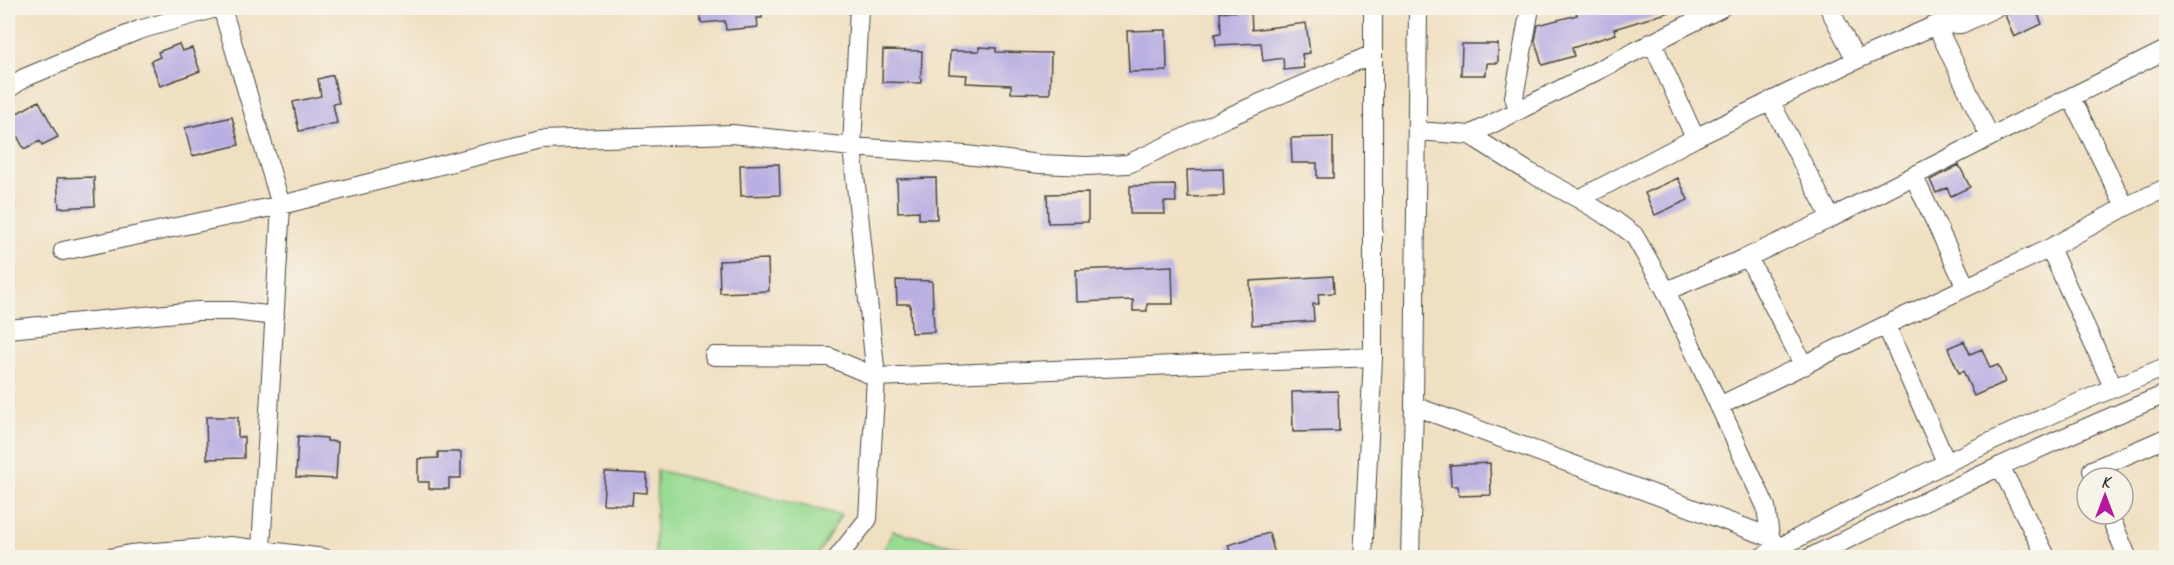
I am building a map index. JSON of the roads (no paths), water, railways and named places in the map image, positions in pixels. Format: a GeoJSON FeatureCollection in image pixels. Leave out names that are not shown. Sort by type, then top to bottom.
{"type":"FeatureCollection","features":[{"type":"Feature","properties":{"kind":"street"},"geometry":{"type":"LineString","coordinates":[[8,89],[24,78],[139,30],[216,8]]}},
{"type":"Feature","properties":{"kind":"street"},"geometry":{"type":"LineString","coordinates":[[222,8],[282,205],[261,549]]}},
{"type":"Feature","properties":{"kind":"street"},"geometry":{"type":"LineString","coordinates":[[837,558],[868,519],[876,377],[852,147],[859,8]]}},
{"type":"Feature","properties":{"kind":"street"},"geometry":{"type":"LineString","coordinates":[[1363,558],[1373,357],[1373,8]]}},
{"type":"Feature","properties":{"kind":"street"},"geometry":{"type":"LineString","coordinates":[[1410,558],[1418,8]]}},
{"type":"Feature","properties":{"kind":"street"},"geometry":{"type":"LineString","coordinates":[[1470,135],[1721,8]]}},
{"type":"Feature","properties":{"kind":"street"},"geometry":{"type":"LineString","coordinates":[[1829,8],[1856,60]]}},
{"type":"Feature","properties":{"kind":"street"},"geometry":{"type":"LineString","coordinates":[[1579,200],[1695,138],[1856,60],[1957,16],[1995,8]]}},
{"type":"Feature","properties":{"kind":"street"},"geometry":{"type":"LineString","coordinates":[[1518,110],[1514,96],[1534,9]]}},
{"type":"Feature","properties":{"kind":"street"},"geometry":{"type":"LineString","coordinates":[[1936,26],[1990,136]]}},
{"type":"Feature","properties":{"kind":"street"},"geometry":{"type":"LineString","coordinates":[[1652,42],[1695,138]]}},
{"type":"Feature","properties":{"kind":"street"},"geometry":{"type":"LineString","coordinates":[[1666,291],[1748,257],[1831,218],[1990,136],[2166,50]]}},
{"type":"Feature","properties":{"kind":"street"},"geometry":{"type":"LineString","coordinates":[[63,251],[282,205],[542,140],[732,134],[1040,164],[1087,166],[1128,164],[1226,118],[1373,54]]}},
{"type":"Feature","properties":{"kind":"street"},"geometry":{"type":"LineString","coordinates":[[2072,97],[2125,207]]}},
{"type":"Feature","properties":{"kind":"street"},"geometry":{"type":"LineString","coordinates":[[1770,101],[1831,218]]}},
{"type":"Feature","properties":{"kind":"street"},"geometry":{"type":"LineString","coordinates":[[1418,131],[1470,135],[1528,172],[1614,220],[1634,235],[1666,291],[1766,507],[1774,542]]}},
{"type":"Feature","properties":{"kind":"street"},"geometry":{"type":"LineString","coordinates":[[1914,177],[1966,287]]}},
{"type":"Feature","properties":{"kind":"street"},"geometry":{"type":"LineString","coordinates":[[1719,406],[2050,248],[2125,207],[2166,188]]}},
{"type":"Feature","properties":{"kind":"street"},"geometry":{"type":"LineString","coordinates":[[2050,248],[2113,387]]}},
{"type":"Feature","properties":{"kind":"street"},"geometry":{"type":"LineString","coordinates":[[1748,257],[1804,366]]}},
{"type":"Feature","properties":{"kind":"street"},"geometry":{"type":"LineString","coordinates":[[8,328],[197,311],[233,311],[275,316]]}},
{"type":"Feature","properties":{"kind":"street"},"geometry":{"type":"LineString","coordinates":[[1886,325],[1946,462]]}},
{"type":"Feature","properties":{"kind":"street"},"geometry":{"type":"LineString","coordinates":[[714,356],[829,357],[876,377],[1373,357]]}},
{"type":"Feature","properties":{"kind":"street"},"geometry":{"type":"LineString","coordinates":[[1760,558],[1774,542],[2113,387],[2166,367]]}},
{"type":"Feature","properties":{"kind":"street"},"geometry":{"type":"LineString","coordinates":[[1809,558],[2000,466],[2166,394]]}},
{"type":"Feature","properties":{"kind":"street"},"geometry":{"type":"LineString","coordinates":[[1414,406],[1774,542]]}},
{"type":"Feature","properties":{"kind":"street"},"geometry":{"type":"LineString","coordinates":[[2101,466],[2166,438]]}},
{"type":"Feature","properties":{"kind":"street"},"geometry":{"type":"LineString","coordinates":[[2000,466],[2047,558]]}},
{"type":"Feature","properties":{"kind":"street"},"geometry":{"type":"LineString","coordinates":[[2114,526],[2127,556],[2123,558]]}},
{"type":"Feature","properties":{"kind":"street"},"geometry":{"type":"LineString","coordinates":[[110,558],[130,554],[231,546],[324,558]]}}]}
